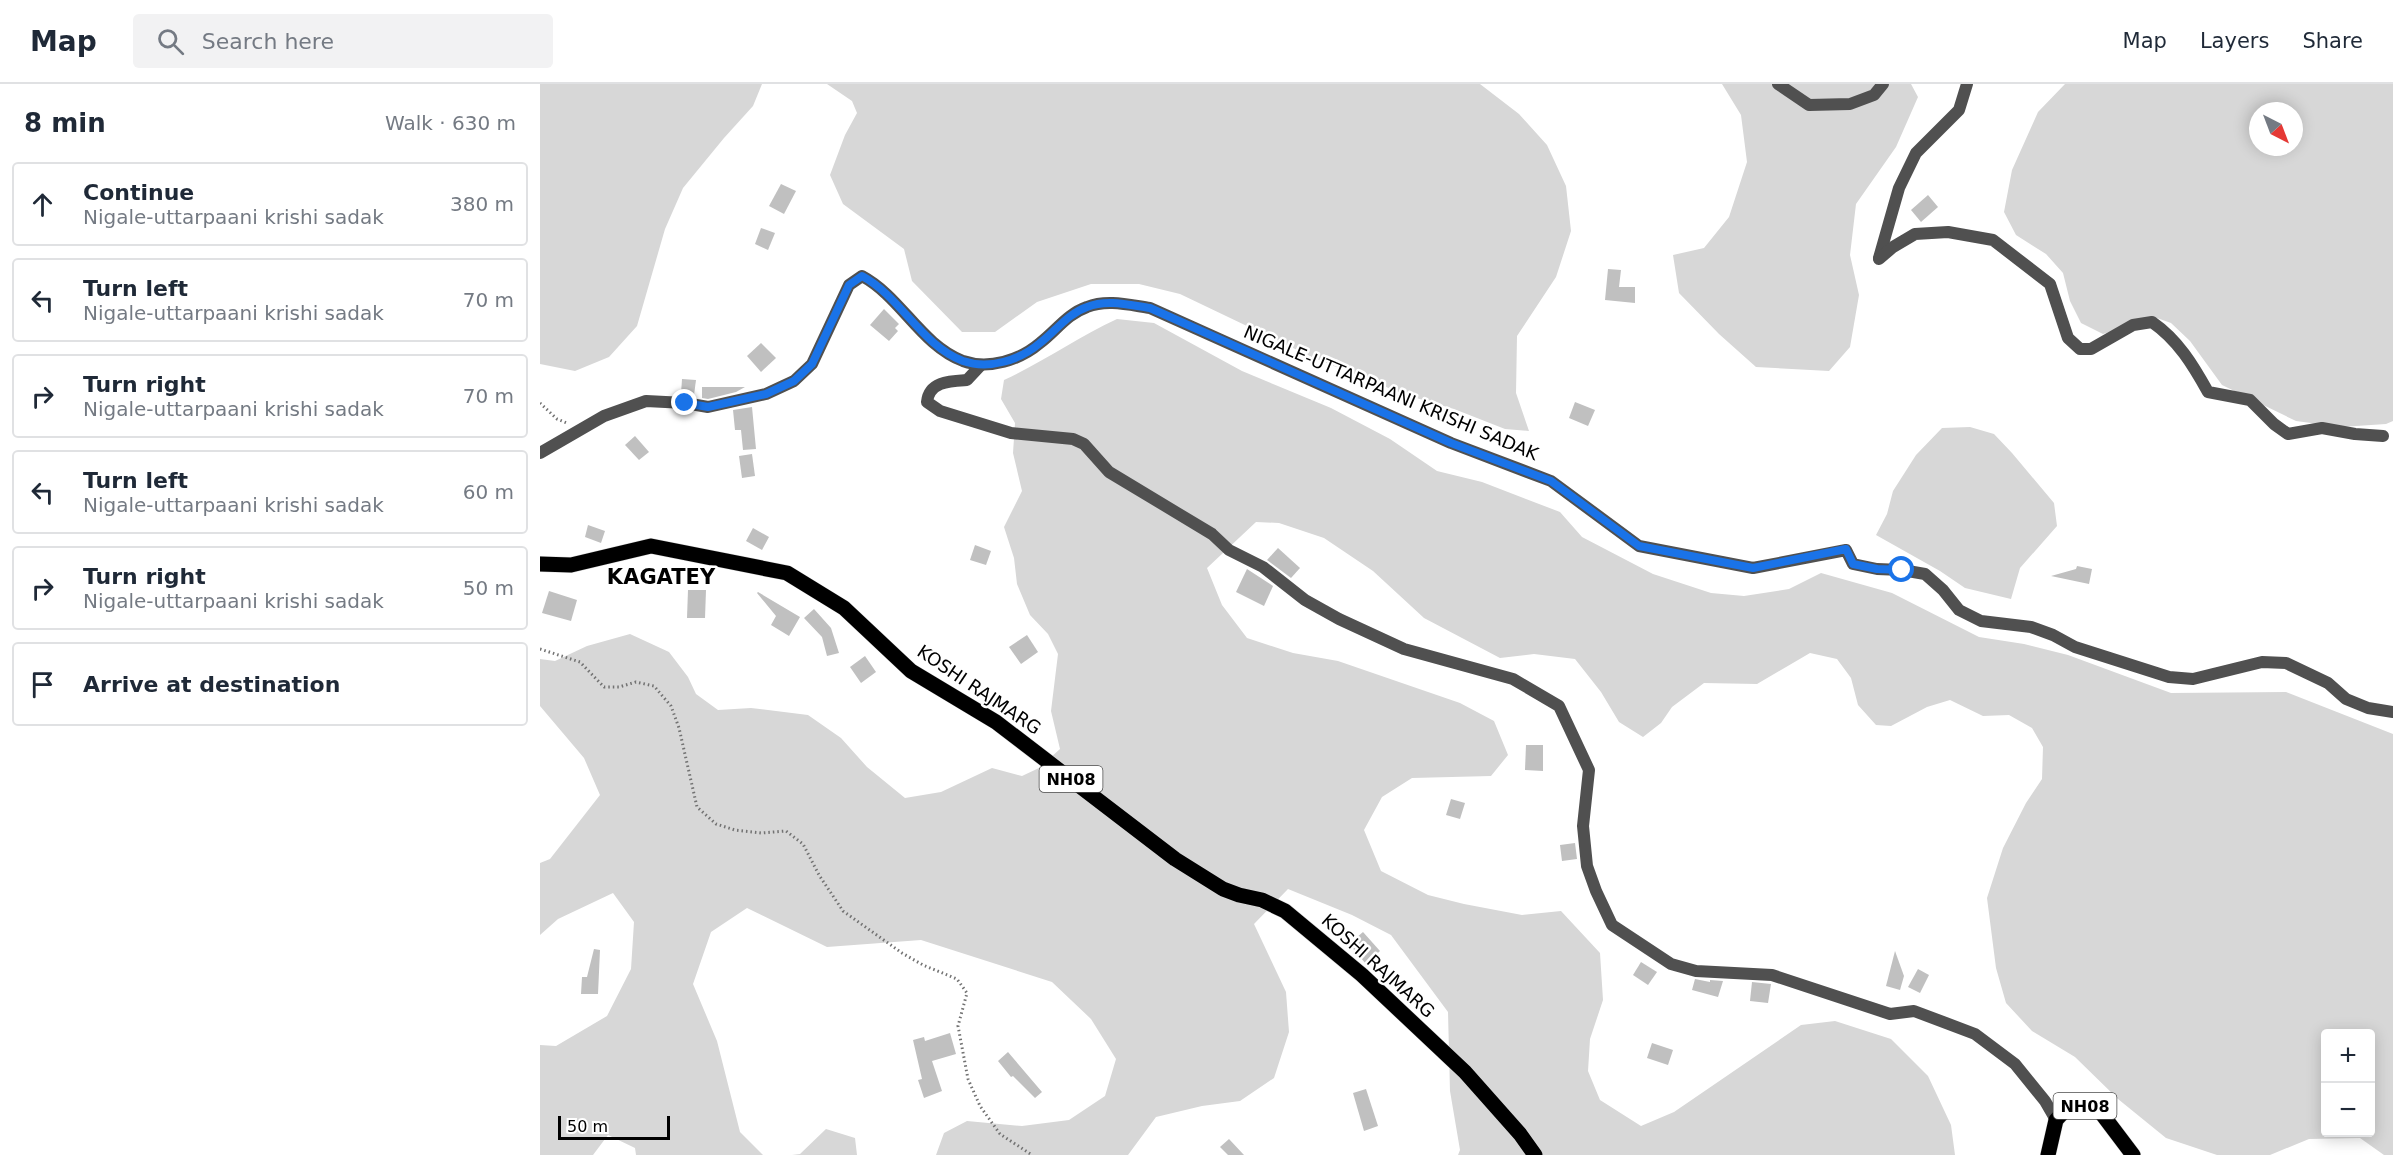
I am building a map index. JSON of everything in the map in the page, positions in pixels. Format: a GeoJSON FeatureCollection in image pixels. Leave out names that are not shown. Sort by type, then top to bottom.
{"type":"FeatureCollection","features":[{"type":"Feature","properties":{"kind":"main road","name":"KOSHI RAJMARG"},"geometry":{"type":"LineString","coordinates":[[540,564],[571,565],[651,546],[787,573],[844,608],[911,671],[996,722],[1175,859],[1223,889],[1262,900],[1285,911],[1362,975],[1465,1072],[1520,1134],[1535,1155]]}},
{"type":"Feature","properties":{"kind":"main road","name":"NH08"},"geometry":{"type":"LineString","coordinates":[[2048,1155],[2056,1120],[2068,1107],[2081,1105],[2099,1110],[2133,1155]]}},
{"type":"Feature","properties":{"kind":"street"},"geometry":{"type":"LineString","coordinates":[[1778,84],[1809,105],[1850,104],[1874,95],[1883,84]]}},
{"type":"Feature","properties":{"kind":"street"},"geometry":{"type":"LineString","coordinates":[[1967,84],[1959,110],[1916,153],[1899,188],[1879,260],[1893,247],[1915,234],[1948,232],[1993,240],[2050,284],[2068,338],[2080,349],[2091,349],[2133,325],[2152,322],[2167,332],[2189,358],[2208,392],[2250,400],[2274,424],[2288,434],[2322,428],[2384,436]]}},
{"type":"Feature","properties":{"kind":"street"},"geometry":{"type":"LineString","coordinates":[[540,453],[604,416],[646,401],[708,407],[766,394],[794,381],[812,364],[849,285],[862,276],[877,284],[938,346],[962,360],[981,365],[968,380],[940,383],[927,395],[927,402],[940,411],[1011,433],[1073,439],[1084,444],[1109,472],[1212,534],[1229,550],[1263,567],[1305,600],[1338,619],[1404,649],[1513,679],[1559,706],[1589,770],[1583,826],[1587,866],[1612,925],[1621,932],[1671,964],[1696,971],[1772,975],[1890,1014],[1914,1011],[1975,1034],[2015,1064],[2045,1101],[2056,1120]]}},
{"type":"Feature","properties":{"kind":"street","name":"NIGALE-UTTARPAANI KRISHI SADAK"},"geometry":{"type":"LineString","coordinates":[[981,365],[999,363],[1018,357],[1039,344],[1067,317],[1087,306],[1111,302],[1150,308],[1451,443],[1551,481],[1639,546],[1753,568],[1846,549],[1853,564],[1925,574],[1943,590],[1959,610],[1981,621],[2031,627],[2053,635],[2075,647],[2169,677],[2193,678],[2262,662],[2286,663],[2328,683],[2346,699],[2368,708],[2393,712]]}},
{"type":"Feature","properties":{"kind":"path"},"geometry":{"type":"LineString","coordinates":[[540,649],[580,662],[604,687],[618,687],[636,682],[654,686],[671,706],[679,728],[697,807],[716,824],[735,830],[761,833],[786,831],[803,844],[819,875],[843,911],[902,953],[923,965],[957,979],[967,993],[958,1026],[968,1079],[980,1107],[1000,1134],[1032,1155]]}},
{"type":"Feature","properties":{"kind":"shaded area"},"geometry":{"type":"Polygon","coordinates":[[[540,84],[762,84],[753,106],[683,188],[665,229],[637,326],[609,357],[575,371],[540,364],[540,84]]]}},
{"type":"Feature","properties":{"kind":"shaded area"},"geometry":{"type":"Polygon","coordinates":[[[827,84],[1480,84],[1519,114],[1547,145],[1566,186],[1571,231],[1556,277],[1517,336],[1516,393],[1529,431],[1505,429],[1454,409],[1406,395],[1314,358],[1180,294],[1139,284],[1091,284],[1037,302],[995,332],[962,332],[912,281],[904,249],[843,204],[830,175],[845,135],[857,113],[852,101],[827,84]]]}},
{"type":"Feature","properties":{"kind":"shaded area"},"geometry":{"type":"Polygon","coordinates":[[[1722,84],[1911,84],[1918,97],[1896,147],[1856,204],[1850,255],[1859,295],[1850,347],[1829,371],[1756,367],[1719,334],[1679,293],[1673,255],[1704,248],[1729,217],[1747,162],[1741,115],[1722,84]]]}},
{"type":"Feature","properties":{"kind":"shaded area"},"geometry":{"type":"Polygon","coordinates":[[[2065,84],[2393,84],[2393,421],[2386,424],[2341,427],[2296,421],[2222,385],[2190,341],[2171,323],[2157,318],[2103,334],[2081,323],[2070,301],[2063,273],[2046,254],[2016,235],[2004,212],[2012,170],[2038,112],[2065,84]]]}},
{"type":"Feature","properties":{"kind":"shaded area"},"geometry":{"type":"Polygon","coordinates":[[[1117,319],[1154,323],[1242,371],[1331,408],[1390,439],[1437,471],[1482,482],[1560,512],[1582,537],[1653,574],[1711,593],[1744,596],[1789,589],[1821,573],[1892,593],[1979,637],[2024,644],[2068,655],[2171,693],[2286,692],[2393,734],[2393,1155],[2384,1155],[2360,1138],[2309,1139],[2270,1155],[2217,1155],[2166,1138],[2118,1099],[2075,1057],[2032,1031],[2006,1003],[1996,968],[1987,898],[2003,848],[2026,803],[2042,779],[2043,747],[2032,728],[2009,715],[1983,716],[1950,700],[1927,707],[1891,726],[1876,725],[1858,705],[1851,678],[1837,659],[1810,653],[1757,684],[1704,683],[1672,707],[1661,723],[1643,737],[1619,722],[1601,692],[1575,659],[1534,654],[1500,658],[1424,618],[1373,571],[1324,538],[1279,523],[1256,522],[1207,568],[1222,605],[1247,638],[1293,653],[1338,661],[1460,703],[1494,721],[1508,755],[1491,776],[1412,778],[1382,797],[1364,830],[1381,871],[1428,895],[1464,904],[1522,915],[1561,911],[1600,953],[1603,1000],[1590,1039],[1588,1071],[1600,1100],[1641,1126],[1674,1112],[1801,1025],[1835,1021],[1891,1039],[1928,1076],[1951,1125],[1955,1155],[1458,1155],[1460,1150],[1450,1091],[1448,1012],[1391,935],[1352,915],[1288,889],[1254,924],[1286,992],[1289,1032],[1274,1078],[1240,1101],[1202,1106],[1156,1117],[1128,1155],[936,1155],[944,1133],[967,1121],[1022,1126],[1069,1120],[1105,1096],[1116,1059],[1091,1019],[1052,982],[921,940],[827,947],[747,908],[711,932],[693,984],[717,1041],[740,1132],[763,1155],[636,1155],[635,1148],[608,1135],[593,1155],[540,1155],[540,1045],[556,1046],[607,1016],[631,969],[634,922],[613,893],[558,919],[540,935],[540,863],[550,859],[600,795],[584,758],[540,706],[540,659],[555,661],[587,646],[630,634],[669,652],[688,677],[696,694],[718,710],[751,708],[808,715],[841,738],[867,767],[905,798],[941,792],[992,768],[1022,776],[1039,768],[1060,749],[1051,711],[1058,654],[1048,634],[1030,615],[1017,584],[1014,558],[1004,527],[1022,491],[1013,453],[1015,423],[1001,399],[1004,380],[1117,319]]]}},
{"type":"Feature","properties":{"kind":"shaded area"},"geometry":{"type":"Polygon","coordinates":[[[1970,427],[1994,434],[2054,503],[2057,526],[2020,568],[2011,599],[1965,588],[1940,571],[1876,535],[1887,514],[1893,491],[1916,455],[1942,428],[1970,427]]]}},
{"type":"Feature","properties":{"kind":"shaded area"},"geometry":{"type":"Polygon","coordinates":[[[826,1129],[855,1138],[857,1155],[792,1155],[800,1154],[826,1129]]]}},
{"type":"Feature","properties":{"kind":"building"},"geometry":{"type":"Polygon","coordinates":[[[781,184],[796,191],[784,214],[769,206],[781,184]]]}},
{"type":"Feature","properties":{"kind":"building"},"geometry":{"type":"Polygon","coordinates":[[[1928,195],[1938,207],[1921,222],[1911,210],[1928,195]]]}},
{"type":"Feature","properties":{"kind":"building"},"geometry":{"type":"Polygon","coordinates":[[[761,228],[775,233],[768,250],[755,244],[761,228]]]}},
{"type":"Feature","properties":{"kind":"building"},"geometry":{"type":"Polygon","coordinates":[[[1608,269],[1621,270],[1619,287],[1635,287],[1635,303],[1605,300],[1608,269]]]}},
{"type":"Feature","properties":{"kind":"building"},"geometry":{"type":"Polygon","coordinates":[[[884,309],[899,324],[895,328],[898,331],[889,341],[870,325],[884,309]]]}},
{"type":"Feature","properties":{"kind":"building"},"geometry":{"type":"Polygon","coordinates":[[[761,343],[776,358],[761,372],[747,356],[761,343]]]}},
{"type":"Feature","properties":{"kind":"building"},"geometry":{"type":"Polygon","coordinates":[[[682,379],[696,380],[694,395],[681,394],[682,379]]]}},
{"type":"Feature","properties":{"kind":"building"},"geometry":{"type":"Polygon","coordinates":[[[702,387],[745,387],[736,392],[708,399],[702,398],[702,387]]]}},
{"type":"Feature","properties":{"kind":"building"},"geometry":{"type":"Polygon","coordinates":[[[1575,402],[1595,410],[1588,426],[1569,418],[1575,402]]]}},
{"type":"Feature","properties":{"kind":"building"},"geometry":{"type":"Polygon","coordinates":[[[752,407],[756,449],[743,450],[741,430],[735,430],[733,410],[752,407]]]}},
{"type":"Feature","properties":{"kind":"building"},"geometry":{"type":"Polygon","coordinates":[[[635,436],[649,452],[639,460],[625,445],[635,436]]]}},
{"type":"Feature","properties":{"kind":"building"},"geometry":{"type":"Polygon","coordinates":[[[752,454],[755,476],[742,478],[739,456],[752,454]]]}},
{"type":"Feature","properties":{"kind":"building"},"geometry":{"type":"Polygon","coordinates":[[[588,525],[605,531],[601,543],[585,537],[588,525]]]}},
{"type":"Feature","properties":{"kind":"building"},"geometry":{"type":"Polygon","coordinates":[[[753,528],[769,537],[762,550],[746,541],[753,528]]]}},
{"type":"Feature","properties":{"kind":"building"},"geometry":{"type":"Polygon","coordinates":[[[975,545],[991,551],[986,565],[970,560],[975,545]]]}},
{"type":"Feature","properties":{"kind":"building"},"geometry":{"type":"Polygon","coordinates":[[[1278,548],[1300,568],[1291,578],[1267,560],[1278,548]]]}},
{"type":"Feature","properties":{"kind":"building"},"geometry":{"type":"Polygon","coordinates":[[[2077,566],[2092,569],[2089,584],[2051,576],[2076,569],[2077,566]]]}},
{"type":"Feature","properties":{"kind":"building"},"geometry":{"type":"Polygon","coordinates":[[[1247,569],[1273,586],[1264,606],[1236,592],[1247,569]]]}},
{"type":"Feature","properties":{"kind":"building"},"geometry":{"type":"Polygon","coordinates":[[[688,590],[706,590],[705,618],[687,618],[688,590]]]}},
{"type":"Feature","properties":{"kind":"building"},"geometry":{"type":"Polygon","coordinates":[[[549,591],[577,600],[571,621],[542,613],[549,591]]]}},
{"type":"Feature","properties":{"kind":"building"},"geometry":{"type":"Polygon","coordinates":[[[758,592],[800,617],[789,636],[771,625],[776,616],[758,592]]]}},
{"type":"Feature","properties":{"kind":"building"},"geometry":{"type":"Polygon","coordinates":[[[814,609],[831,628],[839,653],[827,656],[822,637],[804,618],[814,609]]]}},
{"type":"Feature","properties":{"kind":"building"},"geometry":{"type":"Polygon","coordinates":[[[1027,635],[1038,652],[1021,664],[1009,647],[1027,635]]]}},
{"type":"Feature","properties":{"kind":"building"},"geometry":{"type":"Polygon","coordinates":[[[865,656],[876,672],[861,683],[850,667],[865,656]]]}},
{"type":"Feature","properties":{"kind":"building"},"geometry":{"type":"Polygon","coordinates":[[[1526,745],[1543,745],[1543,771],[1525,770],[1526,745]]]}},
{"type":"Feature","properties":{"kind":"building"},"geometry":{"type":"Polygon","coordinates":[[[1451,799],[1465,803],[1460,819],[1446,815],[1451,799]]]}},
{"type":"Feature","properties":{"kind":"building"},"geometry":{"type":"Polygon","coordinates":[[[1575,843],[1577,859],[1562,861],[1560,845],[1575,843]]]}},
{"type":"Feature","properties":{"kind":"building"},"geometry":{"type":"Polygon","coordinates":[[[1363,932],[1380,951],[1366,964],[1349,944],[1363,932]]]}},
{"type":"Feature","properties":{"kind":"building"},"geometry":{"type":"Polygon","coordinates":[[[594,949],[600,950],[598,994],[581,994],[582,977],[587,977],[594,949]]]}},
{"type":"Feature","properties":{"kind":"building"},"geometry":{"type":"Polygon","coordinates":[[[1895,951],[1904,976],[1900,990],[1886,986],[1895,951]]]}},
{"type":"Feature","properties":{"kind":"building"},"geometry":{"type":"Polygon","coordinates":[[[1641,962],[1657,972],[1648,985],[1633,975],[1641,962]]]}},
{"type":"Feature","properties":{"kind":"building"},"geometry":{"type":"Polygon","coordinates":[[[1918,969],[1929,975],[1920,993],[1908,987],[1918,969]]]}},
{"type":"Feature","properties":{"kind":"building"},"geometry":{"type":"Polygon","coordinates":[[[1695,979],[1710,982],[1710,980],[1723,981],[1718,997],[1692,990],[1695,979]]]}},
{"type":"Feature","properties":{"kind":"building"},"geometry":{"type":"Polygon","coordinates":[[[1752,982],[1771,984],[1768,1003],[1750,1001],[1752,982]]]}},
{"type":"Feature","properties":{"kind":"building"},"geometry":{"type":"Polygon","coordinates":[[[950,1033],[956,1054],[932,1061],[942,1091],[924,1098],[918,1080],[922,1079],[913,1040],[924,1037],[925,1041],[950,1033]]]}},
{"type":"Feature","properties":{"kind":"building"},"geometry":{"type":"Polygon","coordinates":[[[1652,1043],[1673,1050],[1668,1065],[1647,1058],[1652,1043]]]}},
{"type":"Feature","properties":{"kind":"building"},"geometry":{"type":"Polygon","coordinates":[[[1008,1052],[1042,1092],[1035,1098],[1013,1076],[1011,1077],[998,1061],[1008,1052]]]}},
{"type":"Feature","properties":{"kind":"building"},"geometry":{"type":"Polygon","coordinates":[[[1366,1089],[1378,1126],[1364,1131],[1353,1093],[1366,1089]]]}},
{"type":"Feature","properties":{"kind":"building"},"geometry":{"type":"Polygon","coordinates":[[[1229,1139],[1244,1155],[1228,1155],[1220,1147],[1229,1139]]]}},
{"type":"Feature","properties":{"kind":"district","name":"KAGATEY"},"geometry":{"type":"Point","coordinates":[661,577]}},
{"type":"Feature","properties":{"kind":"route"},"geometry":{"type":"LineString","coordinates":[[685,403],[708,407],[766,394],[794,381],[812,364],[849,285],[862,276],[877,284],[938,346],[962,360],[981,365],[999,363],[1018,357],[1039,344],[1067,317],[1087,306],[1111,302],[1150,308],[1451,443],[1551,481],[1639,546],[1753,568],[1846,549],[1853,564],[1877,569],[1902,570]]}}]}
